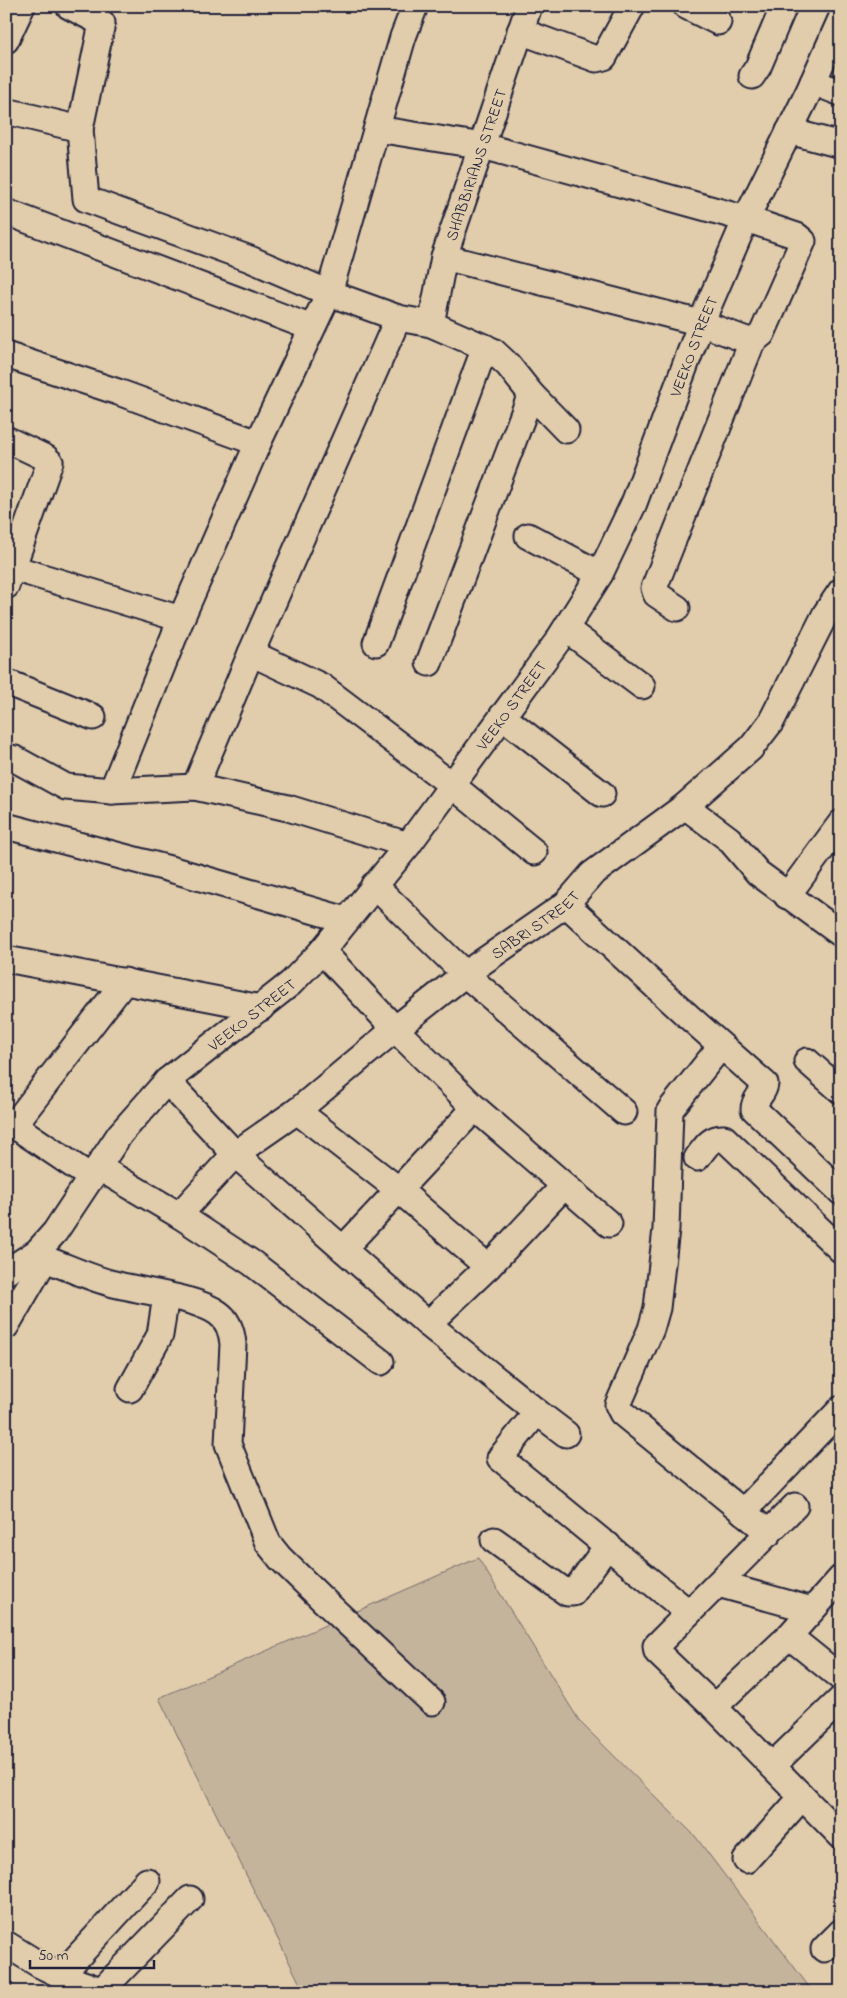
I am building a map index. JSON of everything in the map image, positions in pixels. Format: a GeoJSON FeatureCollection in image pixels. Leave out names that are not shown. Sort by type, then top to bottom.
{"type":"FeatureCollection","features":[{"type":"Feature","properties":{"kind":"street"},"geometry":{"type":"LineString","coordinates":[[6,40],[22,6]]}},
{"type":"Feature","properties":{"kind":"street"},"geometry":{"type":"LineString","coordinates":[[69,6],[102,23],[80,129],[86,199],[250,259],[329,293],[398,318],[431,324],[485,347],[493,351],[508,365],[531,394],[566,430]]}},
{"type":"Feature","properties":{"kind":"street"},"geometry":{"type":"LineString","coordinates":[[112,791],[181,618],[258,443],[329,293],[402,36],[415,6]]}},
{"type":"Feature","properties":{"kind":"street","name":"SHABBIRIANS STREET"},"geometry":{"type":"LineString","coordinates":[[431,324],[444,257],[529,6]]}},
{"type":"Feature","properties":{"kind":"street"},"geometry":{"type":"LineString","coordinates":[[520,31],[596,59],[604,58],[632,6]]}},
{"type":"Feature","properties":{"kind":"street"},"geometry":{"type":"LineString","coordinates":[[686,6],[718,22]]}},
{"type":"Feature","properties":{"kind":"street"},"geometry":{"type":"LineString","coordinates":[[752,76],[758,67],[784,6]]}},
{"type":"Feature","properties":{"kind":"street","name":"VEEKO STREET"},"geometry":{"type":"LineString","coordinates":[[6,1272],[41,1256],[120,1134],[166,1082],[292,983],[322,951],[408,845],[566,629],[600,574],[634,503],[700,322],[746,219],[813,82],[841,19]]}},
{"type":"Feature","properties":{"kind":"street"},"geometry":{"type":"LineString","coordinates":[[813,82],[841,93]]}},
{"type":"Feature","properties":{"kind":"street"},"geometry":{"type":"LineString","coordinates":[[6,111],[80,129]]}},
{"type":"Feature","properties":{"kind":"street"},"geometry":{"type":"LineString","coordinates":[[377,129],[483,146],[746,219],[797,236],[803,241],[762,334],[752,342],[654,588],[656,594],[678,608]]}},
{"type":"Feature","properties":{"kind":"street"},"geometry":{"type":"LineString","coordinates":[[789,131],[837,144]]}},
{"type":"Feature","properties":{"kind":"street"},"geometry":{"type":"LineString","coordinates":[[6,212],[312,328]]}},
{"type":"Feature","properties":{"kind":"street"},"geometry":{"type":"LineString","coordinates":[[444,257],[700,322],[752,342]]}},
{"type":"Feature","properties":{"kind":"street"},"geometry":{"type":"LineString","coordinates":[[195,787],[251,653],[398,318]]}},
{"type":"Feature","properties":{"kind":"street"},"geometry":{"type":"LineString","coordinates":[[376,643],[485,347]]}},
{"type":"Feature","properties":{"kind":"street"},"geometry":{"type":"LineString","coordinates":[[6,355],[118,392],[258,443]]}},
{"type":"Feature","properties":{"kind":"street"},"geometry":{"type":"LineString","coordinates":[[428,663],[531,394]]}},
{"type":"Feature","properties":{"kind":"street"},"geometry":{"type":"LineString","coordinates":[[6,438],[46,458],[50,462],[10,577],[181,618]]}},
{"type":"Feature","properties":{"kind":"street"},"geometry":{"type":"LineString","coordinates":[[528,536],[600,574]]}},
{"type":"Feature","properties":{"kind":"street","name":"SABRI STREET"},"geometry":{"type":"LineString","coordinates":[[179,1215],[235,1154],[297,1111],[394,1029],[465,974],[566,904],[592,874],[685,806],[751,748],[771,722],[826,613],[841,591]]}},
{"type":"Feature","properties":{"kind":"street"},"geometry":{"type":"LineString","coordinates":[[566,629],[642,686]]}},
{"type":"Feature","properties":{"kind":"street"},"geometry":{"type":"LineString","coordinates":[[251,653],[321,686],[452,785],[534,852]]}},
{"type":"Feature","properties":{"kind":"street"},"geometry":{"type":"LineString","coordinates":[[6,682],[93,717]]}},
{"type":"Feature","properties":{"kind":"street"},"geometry":{"type":"LineString","coordinates":[[502,716],[602,794]]}},
{"type":"Feature","properties":{"kind":"street"},"geometry":{"type":"LineString","coordinates":[[6,757],[15,759],[66,787],[112,791],[195,787],[288,808],[408,845]]}},
{"type":"Feature","properties":{"kind":"street"},"geometry":{"type":"LineString","coordinates":[[685,806],[729,839],[758,873],[841,934]]}},
{"type":"Feature","properties":{"kind":"street"},"geometry":{"type":"LineString","coordinates":[[787,896],[841,823]]}},
{"type":"Feature","properties":{"kind":"street"},"geometry":{"type":"LineString","coordinates":[[6,826],[170,869],[346,920]]}},
{"type":"Feature","properties":{"kind":"street"},"geometry":{"type":"LineString","coordinates":[[374,885],[465,974],[624,1112]]}},
{"type":"Feature","properties":{"kind":"street"},"geometry":{"type":"LineString","coordinates":[[566,904],[765,1084],[765,1088],[756,1101],[754,1109],[841,1192]]}},
{"type":"Feature","properties":{"kind":"street"},"geometry":{"type":"LineString","coordinates":[[322,951],[394,1029],[475,1108],[609,1224]]}},
{"type":"Feature","properties":{"kind":"street"},"geometry":{"type":"LineString","coordinates":[[6,959],[261,1008]]}},
{"type":"Feature","properties":{"kind":"street"},"geometry":{"type":"LineString","coordinates":[[125,981],[10,1122],[95,1172],[179,1215],[252,1263],[381,1362]]}},
{"type":"Feature","properties":{"kind":"street"},"geometry":{"type":"LineString","coordinates":[[721,1046],[670,1110],[666,1229],[657,1308],[651,1329],[618,1405],[622,1414],[769,1533]]}},
{"type":"Feature","properties":{"kind":"street"},"geometry":{"type":"LineString","coordinates":[[807,1062],[841,1091]]}},
{"type":"Feature","properties":{"kind":"street"},"geometry":{"type":"LineString","coordinates":[[166,1082],[235,1154],[428,1324],[566,1434]]}},
{"type":"Feature","properties":{"kind":"street"},"geometry":{"type":"LineString","coordinates":[[343,1249],[475,1108]]}},
{"type":"Feature","properties":{"kind":"street"},"geometry":{"type":"LineString","coordinates":[[297,1111],[399,1190],[488,1267]]}},
{"type":"Feature","properties":{"kind":"street"},"geometry":{"type":"LineString","coordinates":[[697,1158],[711,1140],[724,1138],[841,1250]]}},
{"type":"Feature","properties":{"kind":"street"},"geometry":{"type":"LineString","coordinates":[[428,1324],[488,1267],[564,1186]]}},
{"type":"Feature","properties":{"kind":"street"},"geometry":{"type":"LineString","coordinates":[[6,1326],[41,1256],[110,1283],[196,1303],[218,1313],[227,1323],[234,1344],[228,1444],[268,1543],[280,1558],[321,1598],[432,1702]]}},
{"type":"Feature","properties":{"kind":"street"},"geometry":{"type":"LineString","coordinates":[[130,1389],[160,1335],[166,1296]]}},
{"type":"Feature","properties":{"kind":"street"},"geometry":{"type":"LineString","coordinates":[[743,1512],[841,1409]]}},
{"type":"Feature","properties":{"kind":"street"},"geometry":{"type":"LineString","coordinates":[[537,1412],[500,1458],[688,1612]]}},
{"type":"Feature","properties":{"kind":"street"},"geometry":{"type":"LineString","coordinates":[[795,1506],[656,1646],[657,1652],[841,1836]]}},
{"type":"Feature","properties":{"kind":"street"},"geometry":{"type":"LineString","coordinates":[[494,1540],[567,1594],[573,1593],[608,1546]]}},
{"type":"Feature","properties":{"kind":"street"},"geometry":{"type":"LineString","coordinates":[[718,1584],[812,1610]]}},
{"type":"Feature","properties":{"kind":"street"},"geometry":{"type":"LineString","coordinates":[[714,1707],[789,1636],[812,1610],[837,1590]]}},
{"type":"Feature","properties":{"kind":"street"},"geometry":{"type":"LineString","coordinates":[[789,1636],[841,1678]]}},
{"type":"Feature","properties":{"kind":"street"},"geometry":{"type":"LineString","coordinates":[[772,1766],[841,1699]]}},
{"type":"Feature","properties":{"kind":"street"},"geometry":{"type":"LineString","coordinates":[[746,1860],[802,1797]]}},
{"type":"Feature","properties":{"kind":"street"},"geometry":{"type":"LineString","coordinates":[[61,1975],[147,1881]]}},
{"type":"Feature","properties":{"kind":"street"},"geometry":{"type":"LineString","coordinates":[[6,1944],[40,1965],[104,1991],[190,1899]]}},
{"type":"Feature","properties":{"kind":"shaded area"},"geometry":{"type":"Polygon","coordinates":[[[478,1558],[580,1722],[695,1836],[813,1992],[304,1992],[159,1698],[478,1558]]]}}]}
